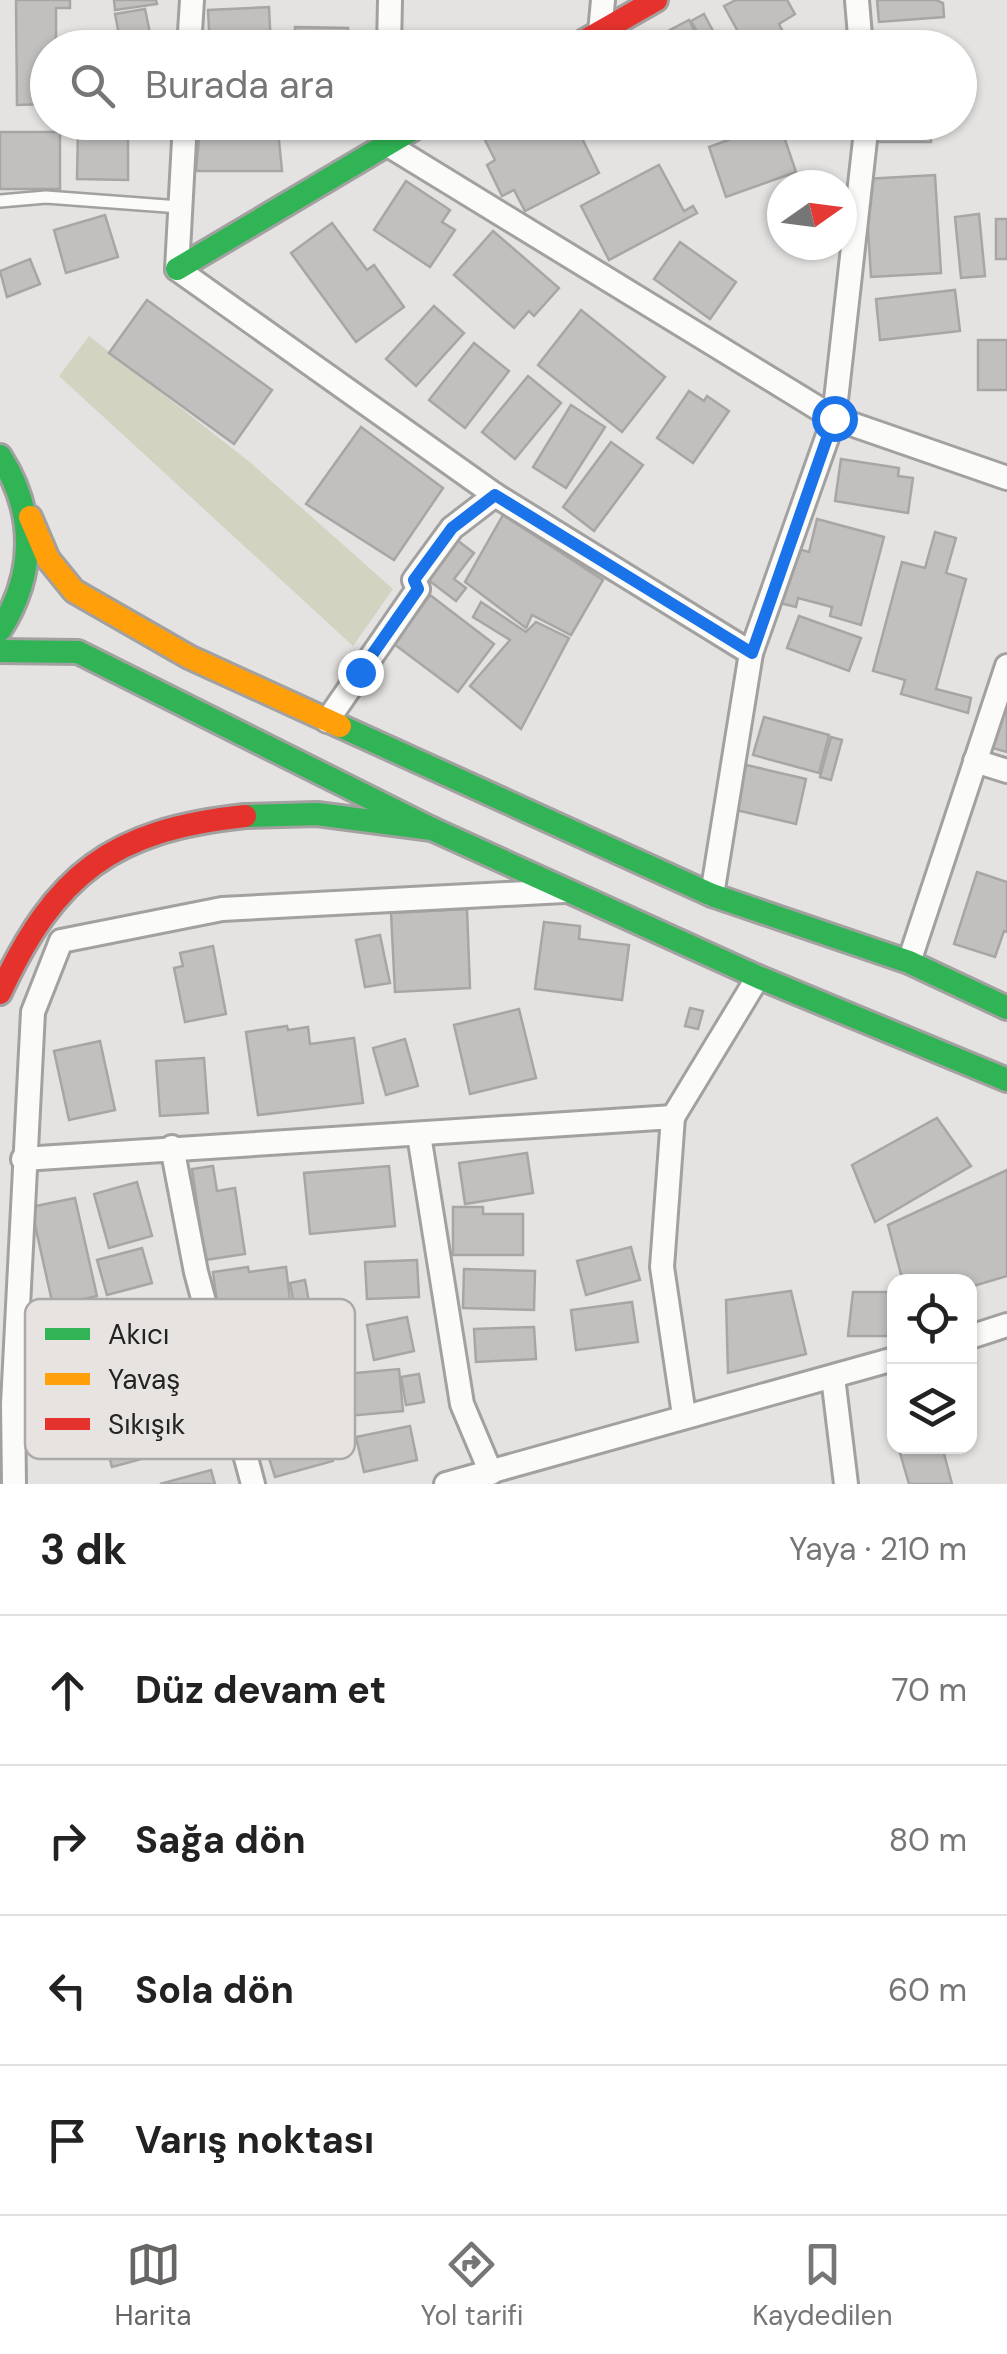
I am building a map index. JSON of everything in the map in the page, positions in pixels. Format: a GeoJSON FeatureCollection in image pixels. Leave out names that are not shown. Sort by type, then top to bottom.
{"type":"FeatureCollection","features":[{"type":"Feature","properties":{"kind":"main road"},"geometry":{"type":"LineString","coordinates":[[605,30],[656,0]]}},
{"type":"Feature","properties":{"kind":"main road"},"geometry":{"type":"LineString","coordinates":[[177,270],[375,140]]}},
{"type":"Feature","properties":{"kind":"main road"},"geometry":{"type":"LineString","coordinates":[[0,456],[48,559],[74,590],[189,656],[712,895],[909,962],[1007,1008]]}},
{"type":"Feature","properties":{"kind":"main road"},"geometry":{"type":"LineString","coordinates":[[0,630],[25,579],[29,536],[20,492]]}},
{"type":"Feature","properties":{"kind":"main road"},"geometry":{"type":"LineString","coordinates":[[0,651],[36,648],[78,652],[568,891],[758,977],[1007,1080]]}},
{"type":"Feature","properties":{"kind":"main road"},"geometry":{"type":"LineString","coordinates":[[0,993],[20,950],[63,888],[118,849],[200,822],[302,813],[432,828]]}},
{"type":"Feature","properties":{"kind":"street"},"geometry":{"type":"LineString","coordinates":[[190,30],[192,0]]}},
{"type":"Feature","properties":{"kind":"street"},"geometry":{"type":"LineString","coordinates":[[389,30],[390,0]]}},
{"type":"Feature","properties":{"kind":"street"},"geometry":{"type":"LineString","coordinates":[[600,30],[602,0]]}},
{"type":"Feature","properties":{"kind":"street"},"geometry":{"type":"LineString","coordinates":[[857,0],[860,30]]}},
{"type":"Feature","properties":{"kind":"street"},"geometry":{"type":"LineString","coordinates":[[184,140],[177,270],[495,495],[752,653]]}},
{"type":"Feature","properties":{"kind":"street"},"geometry":{"type":"LineString","coordinates":[[397,140],[834,418],[1007,478]]}},
{"type":"Feature","properties":{"kind":"street"},"geometry":{"type":"LineString","coordinates":[[712,895],[752,653],[834,418],[865,140]]}},
{"type":"Feature","properties":{"kind":"street"},"geometry":{"type":"LineString","coordinates":[[327,721],[418,589],[414,580],[452,528],[495,495]]}},
{"type":"Feature","properties":{"kind":"street"},"geometry":{"type":"LineString","coordinates":[[909,962],[1007,666]]}},
{"type":"Feature","properties":{"kind":"street"},"geometry":{"type":"LineString","coordinates":[[975,761],[1007,772]]}},
{"type":"Feature","properties":{"kind":"street"},"geometry":{"type":"LineString","coordinates":[[14,1484],[24,1160],[33,1012],[61,941],[222,909],[568,891]]}},
{"type":"Feature","properties":{"kind":"street"},"geometry":{"type":"LineString","coordinates":[[684,1416],[662,1267],[673,1117],[758,977]]}},
{"type":"Feature","properties":{"kind":"street"},"geometry":{"type":"LineString","coordinates":[[24,1160],[172,1147],[673,1117]]}},
{"type":"Feature","properties":{"kind":"street"},"geometry":{"type":"LineString","coordinates":[[419,1134],[462,1404],[491,1473]]}},
{"type":"Feature","properties":{"kind":"street"},"geometry":{"type":"LineString","coordinates":[[172,1147],[203,1299]]}},
{"type":"Feature","properties":{"kind":"street"},"geometry":{"type":"LineString","coordinates":[[977,1334],[1007,1325]]}},
{"type":"Feature","properties":{"kind":"street"},"geometry":{"type":"LineString","coordinates":[[446,1484],[887,1361]]}},
{"type":"Feature","properties":{"kind":"street"},"geometry":{"type":"LineString","coordinates":[[833,1378],[846,1484]]}},
{"type":"Feature","properties":{"kind":"street"},"geometry":{"type":"LineString","coordinates":[[246,1459],[253,1484]]}},
{"type":"Feature","properties":{"kind":"lane"},"geometry":{"type":"LineString","coordinates":[[0,201],[46,197],[180,207]]}},
{"type":"Feature","properties":{"kind":"green space"},"geometry":{"type":"Polygon","coordinates":[[[89,336],[251,463],[393,589],[353,646],[59,376],[89,336]]]}},
{"type":"Feature","properties":{"kind":"building"},"geometry":{"type":"Polygon","coordinates":[[[16,0],[70,0],[70,8],[56,8],[56,30],[30,30],[30,105],[17,105],[16,0]]]}},
{"type":"Feature","properties":{"kind":"building"},"geometry":{"type":"Polygon","coordinates":[[[114,0],[156,0],[157,4],[115,10],[114,0]]]}},
{"type":"Feature","properties":{"kind":"building"},"geometry":{"type":"Polygon","coordinates":[[[736,0],[787,0],[795,14],[779,24],[782,30],[737,30],[724,6],[736,0]]]}},
{"type":"Feature","properties":{"kind":"building"},"geometry":{"type":"Polygon","coordinates":[[[877,0],[936,0],[943,3],[944,17],[879,22],[877,0]]]}},
{"type":"Feature","properties":{"kind":"building"},"geometry":{"type":"Polygon","coordinates":[[[269,7],[270,30],[209,30],[208,10],[269,7]]]}},
{"type":"Feature","properties":{"kind":"building"},"geometry":{"type":"Polygon","coordinates":[[[145,9],[149,30],[118,30],[115,14],[145,9]]]}},
{"type":"Feature","properties":{"kind":"building"},"geometry":{"type":"Polygon","coordinates":[[[704,14],[712,30],[696,30],[691,21],[704,14]]]}},
{"type":"Feature","properties":{"kind":"building"},"geometry":{"type":"Polygon","coordinates":[[[689,20],[694,30],[670,30],[689,20]]]}},
{"type":"Feature","properties":{"kind":"building"},"geometry":{"type":"Polygon","coordinates":[[[295,27],[348,28],[348,30],[295,27]]]}},
{"type":"Feature","properties":{"kind":"building"},"geometry":{"type":"Polygon","coordinates":[[[0,132],[30,132],[30,140],[60,140],[60,189],[0,189],[0,132]]]}},
{"type":"Feature","properties":{"kind":"building"},"geometry":{"type":"Polygon","coordinates":[[[78,140],[128,140],[128,180],[77,179],[78,140]]]}},
{"type":"Feature","properties":{"kind":"building"},"geometry":{"type":"Polygon","coordinates":[[[199,140],[279,140],[282,171],[196,171],[199,140]]]}},
{"type":"Feature","properties":{"kind":"building"},"geometry":{"type":"Polygon","coordinates":[[[485,140],[583,140],[599,173],[525,211],[514,190],[502,196],[487,165],[495,160],[485,140]]]}},
{"type":"Feature","properties":{"kind":"building"},"geometry":{"type":"Polygon","coordinates":[[[728,140],[785,140],[795,170],[767,170],[767,182],[726,197],[709,147],[728,140]]]}},
{"type":"Feature","properties":{"kind":"building"},"geometry":{"type":"Polygon","coordinates":[[[871,140],[931,140],[931,142],[871,140]]]}},
{"type":"Feature","properties":{"kind":"building"},"geometry":{"type":"Polygon","coordinates":[[[659,165],[684,211],[693,206],[697,213],[609,260],[581,206],[659,165]]]}},
{"type":"Feature","properties":{"kind":"building"},"geometry":{"type":"Polygon","coordinates":[[[935,175],[941,273],[871,277],[865,179],[935,175]]]}},
{"type":"Feature","properties":{"kind":"building"},"geometry":{"type":"Polygon","coordinates":[[[406,181],[450,210],[442,222],[455,230],[430,267],[374,230],[406,181]]]}},
{"type":"Feature","properties":{"kind":"building"},"geometry":{"type":"Polygon","coordinates":[[[979,214],[985,276],[961,278],[955,217],[979,214]]]}},
{"type":"Feature","properties":{"kind":"building"},"geometry":{"type":"Polygon","coordinates":[[[105,215],[118,257],[66,273],[54,230],[105,215]]]}},
{"type":"Feature","properties":{"kind":"building"},"geometry":{"type":"Polygon","coordinates":[[[996,219],[1007,219],[1007,259],[996,259],[996,219]]]}},
{"type":"Feature","properties":{"kind":"building"},"geometry":{"type":"Polygon","coordinates":[[[332,223],[367,270],[374,265],[404,307],[356,342],[291,253],[332,223]]]}},
{"type":"Feature","properties":{"kind":"building"},"geometry":{"type":"Polygon","coordinates":[[[493,231],[559,288],[534,316],[529,311],[514,328],[454,275],[493,231]]]}},
{"type":"Feature","properties":{"kind":"building"},"geometry":{"type":"Polygon","coordinates":[[[680,242],[736,282],[710,319],[654,279],[680,242]]]}},
{"type":"Feature","properties":{"kind":"building"},"geometry":{"type":"Polygon","coordinates":[[[30,259],[40,284],[7,297],[0,271],[30,259]]]}},
{"type":"Feature","properties":{"kind":"building"},"geometry":{"type":"Polygon","coordinates":[[[955,290],[960,331],[880,340],[876,299],[955,290]]]}},
{"type":"Feature","properties":{"kind":"building"},"geometry":{"type":"Polygon","coordinates":[[[147,300],[272,390],[234,444],[109,353],[147,300]]]}},
{"type":"Feature","properties":{"kind":"building"},"geometry":{"type":"Polygon","coordinates":[[[434,306],[464,333],[416,386],[386,359],[434,306]]]}},
{"type":"Feature","properties":{"kind":"building"},"geometry":{"type":"Polygon","coordinates":[[[581,310],[665,377],[622,432],[538,365],[581,310]]]}},
{"type":"Feature","properties":{"kind":"building"},"geometry":{"type":"Polygon","coordinates":[[[978,340],[1007,340],[1007,390],[978,390],[978,340]]]}},
{"type":"Feature","properties":{"kind":"building"},"geometry":{"type":"Polygon","coordinates":[[[474,343],[509,371],[465,428],[429,400],[474,343]]]}},
{"type":"Feature","properties":{"kind":"building"},"geometry":{"type":"Polygon","coordinates":[[[528,376],[561,403],[515,459],[482,432],[528,376]]]}},
{"type":"Feature","properties":{"kind":"building"},"geometry":{"type":"Polygon","coordinates":[[[689,391],[704,401],[707,396],[729,411],[693,463],[657,438],[689,391]]]}},
{"type":"Feature","properties":{"kind":"building"},"geometry":{"type":"Polygon","coordinates":[[[571,405],[605,427],[566,488],[533,467],[571,405]]]}},
{"type":"Feature","properties":{"kind":"building"},"geometry":{"type":"Polygon","coordinates":[[[361,427],[443,488],[394,560],[306,504],[361,427]]]}},
{"type":"Feature","properties":{"kind":"building"},"geometry":{"type":"Polygon","coordinates":[[[611,442],[643,465],[594,531],[563,507],[611,442]]]}},
{"type":"Feature","properties":{"kind":"building"},"geometry":{"type":"Polygon","coordinates":[[[841,459],[899,468],[898,476],[913,478],[908,513],[835,501],[841,459]]]}},
{"type":"Feature","properties":{"kind":"building"},"geometry":{"type":"Polygon","coordinates":[[[503,515],[603,580],[571,635],[532,615],[526,628],[465,582],[503,515]]]}},
{"type":"Feature","properties":{"kind":"building"},"geometry":{"type":"Polygon","coordinates":[[[817,519],[884,537],[861,625],[830,616],[832,607],[798,598],[796,607],[780,603],[795,548],[809,552],[817,519]]]}},
{"type":"Feature","properties":{"kind":"building"},"geometry":{"type":"Polygon","coordinates":[[[935,532],[956,538],[946,573],[966,579],[936,689],[971,698],[968,713],[901,694],[905,680],[873,671],[902,562],[925,568],[935,532]]]}},
{"type":"Feature","properties":{"kind":"building"},"geometry":{"type":"Polygon","coordinates":[[[457,540],[474,553],[454,579],[466,588],[456,601],[427,579],[457,540]]]}},
{"type":"Feature","properties":{"kind":"building"},"geometry":{"type":"Polygon","coordinates":[[[430,595],[494,644],[458,692],[394,644],[430,595]]]}},
{"type":"Feature","properties":{"kind":"building"},"geometry":{"type":"Polygon","coordinates":[[[481,602],[526,632],[536,622],[569,638],[521,729],[470,686],[510,640],[473,617],[481,602]]]}},
{"type":"Feature","properties":{"kind":"building"},"geometry":{"type":"Polygon","coordinates":[[[799,616],[861,638],[849,671],[787,648],[799,616]]]}},
{"type":"Feature","properties":{"kind":"building"},"geometry":{"type":"Polygon","coordinates":[[[1007,675],[1007,752],[985,746],[1007,675]]]}},
{"type":"Feature","properties":{"kind":"building"},"geometry":{"type":"Polygon","coordinates":[[[764,717],[829,735],[819,773],[753,755],[764,717]]]}},
{"type":"Feature","properties":{"kind":"building"},"geometry":{"type":"Polygon","coordinates":[[[831,737],[842,740],[831,780],[820,777],[831,737]]]}},
{"type":"Feature","properties":{"kind":"building"},"geometry":{"type":"Polygon","coordinates":[[[742,764],[806,779],[796,824],[732,809],[742,764]]]}},
{"type":"Feature","properties":{"kind":"building"},"geometry":{"type":"Polygon","coordinates":[[[977,872],[1007,882],[1007,932],[1004,931],[995,957],[954,944],[977,872]]]}},
{"type":"Feature","properties":{"kind":"building"},"geometry":{"type":"Polygon","coordinates":[[[467,909],[470,988],[395,992],[391,913],[467,909]]]}},
{"type":"Feature","properties":{"kind":"building"},"geometry":{"type":"Polygon","coordinates":[[[544,922],[580,926],[579,939],[629,945],[622,1000],[535,989],[544,922]]]}},
{"type":"Feature","properties":{"kind":"building"},"geometry":{"type":"Polygon","coordinates":[[[380,935],[390,983],[365,987],[356,940],[380,935]]]}},
{"type":"Feature","properties":{"kind":"building"},"geometry":{"type":"Polygon","coordinates":[[[213,946],[226,1014],[185,1022],[174,968],[183,966],[180,953],[213,946]]]}},
{"type":"Feature","properties":{"kind":"building"},"geometry":{"type":"Polygon","coordinates":[[[690,1008],[703,1011],[698,1029],[685,1026],[690,1008]]]}},
{"type":"Feature","properties":{"kind":"building"},"geometry":{"type":"Polygon","coordinates":[[[519,1009],[536,1078],[470,1094],[454,1025],[519,1009]]]}},
{"type":"Feature","properties":{"kind":"building"},"geometry":{"type":"Polygon","coordinates":[[[287,1026],[288,1030],[308,1027],[310,1044],[354,1038],[363,1103],[258,1115],[246,1032],[287,1026]]]}},
{"type":"Feature","properties":{"kind":"building"},"geometry":{"type":"Polygon","coordinates":[[[405,1039],[418,1086],[386,1095],[373,1048],[405,1039]]]}},
{"type":"Feature","properties":{"kind":"building"},"geometry":{"type":"Polygon","coordinates":[[[100,1041],[115,1110],[69,1120],[54,1051],[100,1041]]]}},
{"type":"Feature","properties":{"kind":"building"},"geometry":{"type":"Polygon","coordinates":[[[204,1058],[208,1113],[160,1116],[156,1061],[204,1058]]]}},
{"type":"Feature","properties":{"kind":"building"},"geometry":{"type":"Polygon","coordinates":[[[937,1118],[971,1166],[875,1222],[852,1165],[937,1118]]]}},
{"type":"Feature","properties":{"kind":"building"},"geometry":{"type":"Polygon","coordinates":[[[527,1153],[533,1193],[465,1204],[459,1163],[527,1153]]]}},
{"type":"Feature","properties":{"kind":"building"},"geometry":{"type":"Polygon","coordinates":[[[213,1166],[217,1191],[235,1188],[245,1254],[205,1260],[192,1169],[213,1166]]]}},
{"type":"Feature","properties":{"kind":"building"},"geometry":{"type":"Polygon","coordinates":[[[389,1166],[395,1226],[310,1234],[304,1173],[389,1166]]]}},
{"type":"Feature","properties":{"kind":"building"},"geometry":{"type":"Polygon","coordinates":[[[1007,1170],[1007,1276],[977,1285],[977,1274],[901,1274],[888,1225],[1007,1170]]]}},
{"type":"Feature","properties":{"kind":"building"},"geometry":{"type":"Polygon","coordinates":[[[137,1182],[152,1236],[109,1248],[94,1194],[137,1182]]]}},
{"type":"Feature","properties":{"kind":"building"},"geometry":{"type":"Polygon","coordinates":[[[75,1198],[97,1296],[51,1299],[31,1207],[75,1198]]]}},
{"type":"Feature","properties":{"kind":"building"},"geometry":{"type":"Polygon","coordinates":[[[453,1207],[483,1207],[483,1214],[523,1214],[523,1255],[453,1255],[453,1207]]]}},
{"type":"Feature","properties":{"kind":"building"},"geometry":{"type":"Polygon","coordinates":[[[631,1247],[640,1280],[586,1295],[577,1261],[631,1247]]]}},
{"type":"Feature","properties":{"kind":"building"},"geometry":{"type":"Polygon","coordinates":[[[142,1248],[152,1283],[107,1295],[97,1260],[142,1248]]]}},
{"type":"Feature","properties":{"kind":"building"},"geometry":{"type":"Polygon","coordinates":[[[417,1260],[419,1297],[367,1299],[365,1262],[417,1260]]]}},
{"type":"Feature","properties":{"kind":"building"},"geometry":{"type":"Polygon","coordinates":[[[286,1267],[290,1299],[217,1299],[213,1272],[286,1267]]]}},
{"type":"Feature","properties":{"kind":"building"},"geometry":{"type":"Polygon","coordinates":[[[464,1269],[535,1271],[534,1310],[463,1308],[464,1269]]]}},
{"type":"Feature","properties":{"kind":"building"},"geometry":{"type":"Polygon","coordinates":[[[305,1280],[308,1299],[293,1299],[290,1283],[305,1280]]]}},
{"type":"Feature","properties":{"kind":"building"},"geometry":{"type":"Polygon","coordinates":[[[791,1291],[806,1354],[728,1373],[726,1300],[791,1291]]]}},
{"type":"Feature","properties":{"kind":"building"},"geometry":{"type":"Polygon","coordinates":[[[853,1292],[887,1292],[887,1336],[848,1336],[853,1292]]]}},
{"type":"Feature","properties":{"kind":"building"},"geometry":{"type":"Polygon","coordinates":[[[632,1302],[638,1342],[576,1350],[571,1310],[632,1302]]]}},
{"type":"Feature","properties":{"kind":"building"},"geometry":{"type":"Polygon","coordinates":[[[407,1317],[414,1351],[374,1360],[367,1325],[407,1317]]]}},
{"type":"Feature","properties":{"kind":"building"},"geometry":{"type":"Polygon","coordinates":[[[534,1327],[536,1359],[476,1362],[474,1329],[534,1327]]]}},
{"type":"Feature","properties":{"kind":"building"},"geometry":{"type":"Polygon","coordinates":[[[399,1369],[403,1411],[355,1415],[355,1373],[399,1369]]]}},
{"type":"Feature","properties":{"kind":"building"},"geometry":{"type":"Polygon","coordinates":[[[419,1374],[424,1402],[406,1405],[401,1377],[419,1374]]]}},
{"type":"Feature","properties":{"kind":"building"},"geometry":{"type":"Polygon","coordinates":[[[410,1426],[417,1460],[364,1472],[356,1437],[410,1426]]]}},
{"type":"Feature","properties":{"kind":"building"},"geometry":{"type":"Polygon","coordinates":[[[900,1454],[944,1454],[952,1484],[909,1484],[900,1454]]]}},
{"type":"Feature","properties":{"kind":"building"},"geometry":{"type":"Polygon","coordinates":[[[110,1459],[141,1459],[112,1467],[110,1459]]]}},
{"type":"Feature","properties":{"kind":"building"},"geometry":{"type":"Polygon","coordinates":[[[269,1459],[333,1461],[275,1477],[269,1459]]]}},
{"type":"Feature","properties":{"kind":"building"},"geometry":{"type":"Polygon","coordinates":[[[211,1470],[215,1484],[160,1484],[211,1470]]]}},
{"type":"Feature","properties":{"kind":"traffic: fast"},"geometry":{"type":"LineString","coordinates":[[177,269],[395,140]]}},
{"type":"Feature","properties":{"kind":"traffic: fast"},"geometry":{"type":"LineString","coordinates":[[0,456],[20,499],[27,543],[20,587],[0,630]]}},
{"type":"Feature","properties":{"kind":"traffic: fast"},"geometry":{"type":"LineString","coordinates":[[0,651],[78,652],[432,829],[758,977],[1007,1080]]}},
{"type":"Feature","properties":{"kind":"traffic: fast"},"geometry":{"type":"LineString","coordinates":[[340,726],[712,895],[909,962],[1007,1008]]}},
{"type":"Feature","properties":{"kind":"traffic: fast"},"geometry":{"type":"LineString","coordinates":[[245,816],[317,814],[432,829]]}},
{"type":"Feature","properties":{"kind":"traffic: slow"},"geometry":{"type":"LineString","coordinates":[[30,517],[48,559],[74,591],[189,657],[340,726]]}},
{"type":"Feature","properties":{"kind":"traffic: jam"},"geometry":{"type":"LineString","coordinates":[[604,30],[656,0]]}},
{"type":"Feature","properties":{"kind":"traffic: jam"},"geometry":{"type":"LineString","coordinates":[[0,993],[43,917],[93,865],[158,833],[245,816]]}},
{"type":"Feature","properties":{"kind":"route"},"geometry":{"type":"LineString","coordinates":[[360,672],[418,589],[414,580],[452,528],[495,495],[752,653],[834,418]]}}]}
